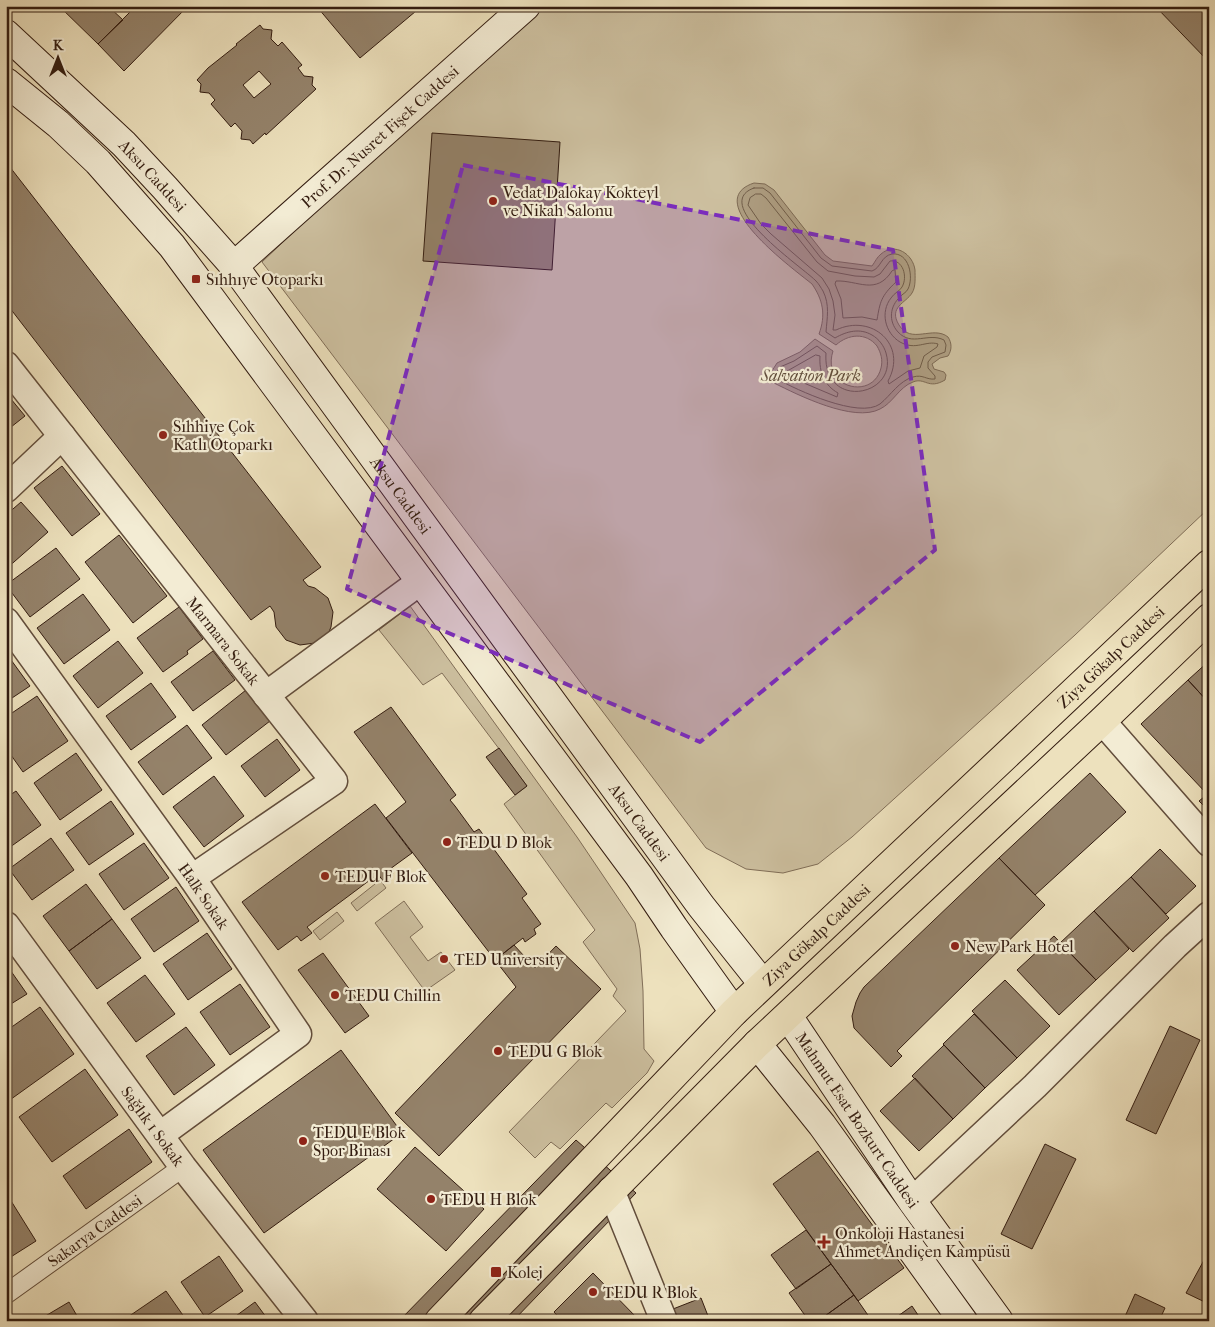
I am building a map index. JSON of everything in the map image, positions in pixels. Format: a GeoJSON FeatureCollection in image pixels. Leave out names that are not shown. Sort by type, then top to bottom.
{"type":"FeatureCollection","features":[{"type":"Feature","properties":{"kind":"main road","name":"Prof. Dr. Nusret Fişek Caddesi"},"geometry":{"type":"LineString","coordinates":[[234,266],[526,6]]}},
{"type":"Feature","properties":{"kind":"main road","name":"Aksu Caddesi"},"geometry":{"type":"LineString","coordinates":[[6,34],[124,144],[234,266],[701,906],[763,984]]}},
{"type":"Feature","properties":{"kind":"main road","name":"Aksu Caddesi"},"geometry":{"type":"LineString","coordinates":[[11,87],[58,124],[98,162],[172,246],[633,868],[734,1012]]}},
{"type":"Feature","properties":{"kind":"main road","name":"Ziya Gökalp Caddesi"},"geometry":{"type":"LineString","coordinates":[[439,1321],[734,1012],[1209,564]]}},
{"type":"Feature","properties":{"kind":"main road"},"geometry":{"type":"LineString","coordinates":[[483,1321],[757,1044],[1102,721],[1209,618]]}},
{"type":"Feature","properties":{"kind":"main road"},"geometry":{"type":"LineString","coordinates":[[763,984],[788,1016]]}},
{"type":"Feature","properties":{"kind":"main road"},"geometry":{"type":"LineString","coordinates":[[734,1012],[757,1044]]}},
{"type":"Feature","properties":{"kind":"main road","name":"Mahmut Esat Bozkurt Caddesi"},"geometry":{"type":"LineString","coordinates":[[788,1016],[912,1201],[999,1321]]}},
{"type":"Feature","properties":{"kind":"main road","name":"Mahmut Esat Bozkurt Caddesi"},"geometry":{"type":"LineString","coordinates":[[757,1044],[822,1126],[963,1321]]}},
{"type":"Feature","properties":{"kind":"street","name":"Marmara Sokak"},"geometry":{"type":"LineString","coordinates":[[6,365],[334,781],[192,878]]}},
{"type":"Feature","properties":{"kind":"street"},"geometry":{"type":"LineString","coordinates":[[6,489],[62,436]]}},
{"type":"Feature","properties":{"kind":"street"},"geometry":{"type":"LineString","coordinates":[[266,695],[421,582]]}},
{"type":"Feature","properties":{"kind":"street","name":"Halk Sokak"},"geometry":{"type":"LineString","coordinates":[[6,621],[192,878],[298,1034],[160,1134]]}},
{"type":"Feature","properties":{"kind":"street"},"geometry":{"type":"LineString","coordinates":[[1102,721],[1209,843]]}},
{"type":"Feature","properties":{"kind":"street"},"geometry":{"type":"LineString","coordinates":[[912,1201],[1035,1086],[1175,946],[1209,916]]}},
{"type":"Feature","properties":{"kind":"street","name":"Sağlık 1 Sokak"},"geometry":{"type":"LineString","coordinates":[[6,925],[183,1167],[304,1321]]}},
{"type":"Feature","properties":{"kind":"street","name":"Sakarya Caddesi"},"geometry":{"type":"LineString","coordinates":[[6,1294],[183,1167]]}},
{"type":"Feature","properties":{"kind":"street"},"geometry":{"type":"LineString","coordinates":[[611,1190],[664,1321]]}},
{"type":"Feature","properties":{"kind":"highlighted area"},"geometry":{"type":"Polygon","coordinates":[[[463,165],[893,250],[935,550],[700,742],[347,589],[463,165]]]}},
{"type":"Feature","properties":{"kind":"green space","name":"Salvation Park"},"geometry":{"type":"Polygon","coordinates":[[[532,6],[1209,6],[1209,508],[1075,635],[852,837],[818,864],[783,873],[746,869],[706,848],[262,262],[532,6]]]}},
{"type":"Feature","properties":{"kind":"green space"},"geometry":{"type":"Polygon","coordinates":[[[410,606],[577,837],[635,923],[640,949],[643,991],[644,1049],[654,1061],[647,1073],[612,1108],[606,1103],[560,1149],[551,1142],[535,1158],[509,1132],[626,1011],[613,996],[617,989],[583,942],[595,930],[504,804],[527,786],[442,673],[423,685],[379,630],[410,606]]]}},
{"type":"Feature","properties":{"kind":"green space"},"geometry":{"type":"Polygon","coordinates":[[[380,880],[386,888],[357,911],[351,903],[380,880]]]}},
{"type":"Feature","properties":{"kind":"green space"},"geometry":{"type":"Polygon","coordinates":[[[404,901],[423,927],[410,937],[428,961],[441,952],[455,970],[425,991],[375,923],[404,901]]]}},
{"type":"Feature","properties":{"kind":"green space"},"geometry":{"type":"Polygon","coordinates":[[[337,912],[344,921],[320,940],[313,931],[337,912]]]}},
{"type":"Feature","properties":{"kind":"water"},"geometry":{"type":"Polygon","coordinates":[[[754,183],[765,184],[774,190],[825,255],[833,261],[872,266],[880,255],[892,249],[902,252],[911,259],[915,270],[915,285],[909,297],[899,306],[896,319],[904,331],[910,334],[936,333],[948,337],[951,346],[948,356],[940,358],[932,364],[934,369],[944,372],[946,375],[945,380],[935,384],[921,381],[913,382],[904,387],[889,403],[880,409],[856,413],[826,406],[774,383],[770,374],[777,363],[800,352],[815,339],[833,351],[831,364],[834,374],[850,386],[859,387],[868,384],[876,378],[881,368],[882,359],[877,346],[868,338],[851,337],[836,345],[819,334],[823,314],[819,296],[812,284],[772,251],[756,235],[744,219],[737,204],[740,192],[754,183]]]}},
{"type":"Feature","properties":{"kind":"building"},"geometry":{"type":"Polygon","coordinates":[[[59,6],[108,6],[123,20],[98,44],[59,6]]]}},
{"type":"Feature","properties":{"kind":"building"},"geometry":{"type":"Polygon","coordinates":[[[136,6],[188,6],[124,71],[98,44],[136,6]]]}},
{"type":"Feature","properties":{"kind":"building"},"geometry":{"type":"Polygon","coordinates":[[[320,6],[422,6],[360,58],[318,8],[320,6]]]}},
{"type":"Feature","properties":{"kind":"building"},"geometry":{"type":"Polygon","coordinates":[[[1155,6],[1209,6],[1209,62],[1155,6]]]}},
{"type":"Feature","properties":{"kind":"building"},"geometry":{"type":"Polygon","coordinates":[[[260,25],[263,29],[272,30],[271,39],[278,46],[282,42],[302,65],[298,68],[304,76],[313,77],[312,85],[316,89],[266,135],[265,133],[253,144],[250,140],[241,139],[242,131],[235,123],[231,127],[211,104],[215,100],[209,93],[200,92],[201,84],[197,80],[260,25]],[[259,71],[243,85],[254,98],[271,84],[259,71]]]}},
{"type":"Feature","properties":{"kind":"building"},"geometry":{"type":"Polygon","coordinates":[[[432,133],[560,142],[552,270],[423,261],[432,133]]]}},
{"type":"Feature","properties":{"kind":"building","name":"Sıhhiye Çok Katlı Otoparkı"},"geometry":{"type":"Polygon","coordinates":[[[6,162],[321,567],[303,580],[308,586],[315,588],[328,598],[333,612],[328,634],[315,643],[300,645],[286,640],[276,627],[274,612],[270,606],[251,620],[6,303],[6,162]]]}},
{"type":"Feature","properties":{"kind":"building"},"geometry":{"type":"Polygon","coordinates":[[[6,393],[25,416],[6,431],[6,393]]]}},
{"type":"Feature","properties":{"kind":"building"},"geometry":{"type":"Polygon","coordinates":[[[62,466],[100,514],[72,536],[34,488],[62,466]]]}},
{"type":"Feature","properties":{"kind":"building"},"geometry":{"type":"Polygon","coordinates":[[[21,502],[48,532],[6,569],[6,515],[21,502]]]}},
{"type":"Feature","properties":{"kind":"building"},"geometry":{"type":"Polygon","coordinates":[[[119,535],[167,596],[133,623],[85,562],[119,535]]]}},
{"type":"Feature","properties":{"kind":"building"},"geometry":{"type":"Polygon","coordinates":[[[56,548],[80,579],[30,617],[6,585],[56,548]]]}},
{"type":"Feature","properties":{"kind":"building"},"geometry":{"type":"Polygon","coordinates":[[[83,594],[110,630],[64,664],[37,628],[83,594]]]}},
{"type":"Feature","properties":{"kind":"building"},"geometry":{"type":"Polygon","coordinates":[[[179,607],[203,639],[187,651],[188,654],[163,672],[137,638],[179,607]]]}},
{"type":"Feature","properties":{"kind":"building"},"geometry":{"type":"Polygon","coordinates":[[[118,641],[143,673],[98,708],[73,676],[118,641]]]}},
{"type":"Feature","properties":{"kind":"building"},"geometry":{"type":"Polygon","coordinates":[[[213,651],[235,680],[193,711],[171,682],[213,651]]]}},
{"type":"Feature","properties":{"kind":"building"},"geometry":{"type":"Polygon","coordinates":[[[6,653],[30,686],[6,702],[6,653]]]}},
{"type":"Feature","properties":{"kind":"building"},"geometry":{"type":"Polygon","coordinates":[[[1209,661],[1209,703],[1188,680],[1209,661]]]}},
{"type":"Feature","properties":{"kind":"building"},"geometry":{"type":"Polygon","coordinates":[[[1188,680],[1209,703],[1209,793],[1207,794],[1141,724],[1188,680]]]}},
{"type":"Feature","properties":{"kind":"building"},"geometry":{"type":"Polygon","coordinates":[[[151,683],[176,717],[131,750],[106,716],[151,683]]]}},
{"type":"Feature","properties":{"kind":"building"},"geometry":{"type":"Polygon","coordinates":[[[246,690],[270,721],[226,755],[202,725],[246,690]]]}},
{"type":"Feature","properties":{"kind":"building"},"geometry":{"type":"Polygon","coordinates":[[[37,696],[68,741],[23,772],[6,748],[6,717],[37,696]]]}},
{"type":"Feature","properties":{"kind":"building","name":"TEDU D Blok"},"geometry":{"type":"Polygon","coordinates":[[[391,707],[456,795],[450,800],[474,832],[479,829],[527,894],[522,898],[541,924],[534,929],[536,934],[525,942],[523,938],[495,960],[386,818],[406,802],[354,732],[391,707]]]}},
{"type":"Feature","properties":{"kind":"building"},"geometry":{"type":"Polygon","coordinates":[[[187,725],[212,758],[163,795],[138,762],[187,725]]]}},
{"type":"Feature","properties":{"kind":"building"},"geometry":{"type":"Polygon","coordinates":[[[277,739],[300,770],[265,797],[241,766],[277,739]]]}},
{"type":"Feature","properties":{"kind":"building"},"geometry":{"type":"Polygon","coordinates":[[[499,748],[527,786],[515,795],[486,757],[499,748]]]}},
{"type":"Feature","properties":{"kind":"building"},"geometry":{"type":"Polygon","coordinates":[[[76,753],[102,790],[60,820],[34,783],[76,753]]]}},
{"type":"Feature","properties":{"kind":"building"},"geometry":{"type":"Polygon","coordinates":[[[1090,773],[1126,812],[1035,895],[999,858],[1090,773]]]}},
{"type":"Feature","properties":{"kind":"building"},"geometry":{"type":"Polygon","coordinates":[[[214,776],[244,816],[204,847],[173,807],[214,776]]]}},
{"type":"Feature","properties":{"kind":"building"},"geometry":{"type":"Polygon","coordinates":[[[16,791],[41,825],[6,850],[6,798],[16,791]]]}},
{"type":"Feature","properties":{"kind":"building"},"geometry":{"type":"Polygon","coordinates":[[[1209,793],[1209,811],[1199,801],[1209,793]]]}},
{"type":"Feature","properties":{"kind":"building"},"geometry":{"type":"Polygon","coordinates":[[[111,801],[134,834],[89,865],[66,833],[111,801]]]}},
{"type":"Feature","properties":{"kind":"building","name":"TEDU F Blok"},"geometry":{"type":"Polygon","coordinates":[[[375,804],[412,853],[390,869],[393,874],[383,881],[378,874],[307,927],[312,933],[301,941],[297,936],[278,950],[242,902],[375,804]]]}},
{"type":"Feature","properties":{"kind":"building"},"geometry":{"type":"Polygon","coordinates":[[[51,838],[74,870],[32,900],[9,869],[51,838]]]}},
{"type":"Feature","properties":{"kind":"building"},"geometry":{"type":"Polygon","coordinates":[[[144,843],[169,878],[124,910],[99,874],[144,843]]]}},
{"type":"Feature","properties":{"kind":"building"},"geometry":{"type":"Polygon","coordinates":[[[1160,849],[1196,886],[1166,914],[1131,877],[1160,849]]]}},
{"type":"Feature","properties":{"kind":"building","name":"New Park Hotel"},"geometry":{"type":"Polygon","coordinates":[[[999,858],[1045,905],[897,1051],[902,1056],[891,1067],[854,1028],[852,1016],[860,993],[864,987],[999,858]]]}},
{"type":"Feature","properties":{"kind":"building"},"geometry":{"type":"Polygon","coordinates":[[[1131,877],[1169,918],[1133,952],[1094,911],[1131,877]]]}},
{"type":"Feature","properties":{"kind":"building"},"geometry":{"type":"Polygon","coordinates":[[[86,884],[112,919],[69,951],[43,916],[86,884]]]}},
{"type":"Feature","properties":{"kind":"building"},"geometry":{"type":"Polygon","coordinates":[[[176,887],[199,921],[154,952],[131,919],[176,887]]]}},
{"type":"Feature","properties":{"kind":"building"},"geometry":{"type":"Polygon","coordinates":[[[1094,911],[1129,949],[1096,980],[1060,943],[1094,911]]]}},
{"type":"Feature","properties":{"kind":"building"},"geometry":{"type":"Polygon","coordinates":[[[112,919],[141,958],[97,989],[69,951],[112,919]]]}},
{"type":"Feature","properties":{"kind":"building"},"geometry":{"type":"Polygon","coordinates":[[[207,933],[232,969],[188,1000],[163,964],[207,933]]]}},
{"type":"Feature","properties":{"kind":"building"},"geometry":{"type":"Polygon","coordinates":[[[1054,936],[1096,980],[1059,1015],[1017,970],[1054,936]]]}},
{"type":"Feature","properties":{"kind":"building","name":"TEDU G Blok"},"geometry":{"type":"Polygon","coordinates":[[[514,945],[535,968],[556,946],[601,989],[439,1156],[395,1113],[516,987],[495,960],[514,945]]]}},
{"type":"Feature","properties":{"kind":"building","name":"TEDU Chillin"},"geometry":{"type":"Polygon","coordinates":[[[323,953],[369,1016],[345,1033],[298,970],[323,953]]]}},
{"type":"Feature","properties":{"kind":"building"},"geometry":{"type":"Polygon","coordinates":[[[6,964],[27,994],[6,1007],[6,964]]]}},
{"type":"Feature","properties":{"kind":"building"},"geometry":{"type":"Polygon","coordinates":[[[145,975],[175,1014],[136,1042],[107,1003],[145,975]]]}},
{"type":"Feature","properties":{"kind":"building"},"geometry":{"type":"Polygon","coordinates":[[[1005,980],[1050,1026],[1017,1058],[972,1011],[1005,980]]]}},
{"type":"Feature","properties":{"kind":"building"},"geometry":{"type":"Polygon","coordinates":[[[240,984],[270,1027],[230,1055],[200,1012],[240,984]]]}},
{"type":"Feature","properties":{"kind":"building"},"geometry":{"type":"Polygon","coordinates":[[[40,1007],[74,1054],[7,1102],[6,1031],[40,1007]]]}},
{"type":"Feature","properties":{"kind":"building"},"geometry":{"type":"Polygon","coordinates":[[[974,1014],[1017,1058],[985,1088],[943,1044],[974,1014]]]}},
{"type":"Feature","properties":{"kind":"building"},"geometry":{"type":"Polygon","coordinates":[[[1170,1026],[1200,1040],[1156,1134],[1126,1120],[1170,1026]]]}},
{"type":"Feature","properties":{"kind":"building"},"geometry":{"type":"Polygon","coordinates":[[[186,1027],[215,1065],[174,1095],[146,1056],[186,1027]]]}},
{"type":"Feature","properties":{"kind":"building"},"geometry":{"type":"Polygon","coordinates":[[[944,1045],[985,1088],[953,1119],[912,1076],[944,1045]]]}},
{"type":"Feature","properties":{"kind":"building","name":"TEDU E Blok Spor Binası"},"geometry":{"type":"Polygon","coordinates":[[[341,1050],[402,1133],[264,1233],[203,1150],[341,1050]]]}},
{"type":"Feature","properties":{"kind":"building"},"geometry":{"type":"Polygon","coordinates":[[[85,1069],[118,1115],[52,1162],[19,1117],[85,1069]]]}},
{"type":"Feature","properties":{"kind":"building"},"geometry":{"type":"Polygon","coordinates":[[[915,1078],[953,1119],[919,1151],[880,1111],[915,1078]]]}},
{"type":"Feature","properties":{"kind":"building"},"geometry":{"type":"Polygon","coordinates":[[[129,1129],[152,1162],[86,1209],[63,1176],[129,1129]]]}},
{"type":"Feature","properties":{"kind":"building","name":"Kolej"},"geometry":{"type":"Polygon","coordinates":[[[576,1140],[636,1193],[513,1321],[399,1321],[576,1140]]]}},
{"type":"Feature","properties":{"kind":"building"},"geometry":{"type":"Polygon","coordinates":[[[1045,1144],[1076,1159],[1032,1249],[1001,1234],[1045,1144]]]}},
{"type":"Feature","properties":{"kind":"building","name":"TEDU H Blok"},"geometry":{"type":"Polygon","coordinates":[[[415,1147],[484,1209],[446,1251],[377,1189],[415,1147]]]}},
{"type":"Feature","properties":{"kind":"building"},"geometry":{"type":"Polygon","coordinates":[[[818,1151],[904,1268],[858,1301],[773,1184],[818,1151]]]}},
{"type":"Feature","properties":{"kind":"building"},"geometry":{"type":"Polygon","coordinates":[[[6,1196],[8,1196],[36,1241],[6,1260],[6,1196]]]}},
{"type":"Feature","properties":{"kind":"building"},"geometry":{"type":"Polygon","coordinates":[[[806,1230],[831,1264],[796,1289],[771,1255],[806,1230]]]}},
{"type":"Feature","properties":{"kind":"building"},"geometry":{"type":"Polygon","coordinates":[[[1209,1251],[1209,1304],[1186,1293],[1209,1251]]]}},
{"type":"Feature","properties":{"kind":"building"},"geometry":{"type":"Polygon","coordinates":[[[219,1256],[243,1291],[205,1317],[181,1282],[219,1256]]]}},
{"type":"Feature","properties":{"kind":"building"},"geometry":{"type":"Polygon","coordinates":[[[831,1264],[854,1295],[818,1321],[809,1321],[789,1293],[831,1264]]]}},
{"type":"Feature","properties":{"kind":"building","name":"TEDU R Blok"},"geometry":{"type":"Polygon","coordinates":[[[593,1273],[639,1320],[562,1321],[554,1312],[593,1273]]]}},
{"type":"Feature","properties":{"kind":"building"},"geometry":{"type":"Polygon","coordinates":[[[166,1291],[187,1321],[122,1321],[166,1291]]]}},
{"type":"Feature","properties":{"kind":"building"},"geometry":{"type":"Polygon","coordinates":[[[1135,1294],[1165,1308],[1159,1321],[1123,1321],[1135,1294]]]}},
{"type":"Feature","properties":{"kind":"building"},"geometry":{"type":"Polygon","coordinates":[[[854,1295],[872,1321],[818,1321],[854,1295]]]}},
{"type":"Feature","properties":{"kind":"building"},"geometry":{"type":"Polygon","coordinates":[[[701,1298],[710,1321],[678,1321],[673,1309],[701,1298]]]}},
{"type":"Feature","properties":{"kind":"building"},"geometry":{"type":"Polygon","coordinates":[[[69,1302],[80,1321],[37,1321],[69,1302]]]}},
{"type":"Feature","properties":{"kind":"building"},"geometry":{"type":"Polygon","coordinates":[[[255,1302],[269,1321],[229,1321],[255,1302]]]}},
{"type":"Feature","properties":{"kind":"building"},"geometry":{"type":"Polygon","coordinates":[[[912,1306],[922,1321],[891,1321],[912,1306]]]}},
{"type":"Feature","properties":{"kind":"place","name":"Vedat Dalokay Kokteyl ve Nikah Salonu"},"geometry":{"type":"Point","coordinates":[493,201]}},
{"type":"Feature","properties":{"kind":"place","name":"Sıhhıye Otoparkı"},"geometry":{"type":"Point","coordinates":[196,279]}},
{"type":"Feature","properties":{"kind":"place","name":"Sıhhiye Çok Katlı Otoparkı"},"geometry":{"type":"Point","coordinates":[163,435]}},
{"type":"Feature","properties":{"kind":"place","name":"TEDU D Blok"},"geometry":{"type":"Point","coordinates":[447,842]}},
{"type":"Feature","properties":{"kind":"place","name":"TEDU F Blok"},"geometry":{"type":"Point","coordinates":[325,876]}},
{"type":"Feature","properties":{"kind":"place","name":"New Park Hotel"},"geometry":{"type":"Point","coordinates":[955,946]}},
{"type":"Feature","properties":{"kind":"place","name":"TED University"},"geometry":{"type":"Point","coordinates":[444,959]}},
{"type":"Feature","properties":{"kind":"place","name":"TEDU Chillin"},"geometry":{"type":"Point","coordinates":[335,995]}},
{"type":"Feature","properties":{"kind":"place","name":"TEDU G Blok"},"geometry":{"type":"Point","coordinates":[498,1051]}},
{"type":"Feature","properties":{"kind":"place","name":"TEDU E Blok Spor Binası"},"geometry":{"type":"Point","coordinates":[303,1141]}},
{"type":"Feature","properties":{"kind":"place","name":"TEDU H Blok"},"geometry":{"type":"Point","coordinates":[431,1199]}},
{"type":"Feature","properties":{"kind":"place","name":"Onkoloji Hastanesi Ahmet Andiçen Kampüsü"},"geometry":{"type":"Point","coordinates":[824,1242]}},
{"type":"Feature","properties":{"kind":"place","name":"Kolej"},"geometry":{"type":"Point","coordinates":[496,1272]}},
{"type":"Feature","properties":{"kind":"place","name":"TEDU R Blok"},"geometry":{"type":"Point","coordinates":[593,1292]}}]}
